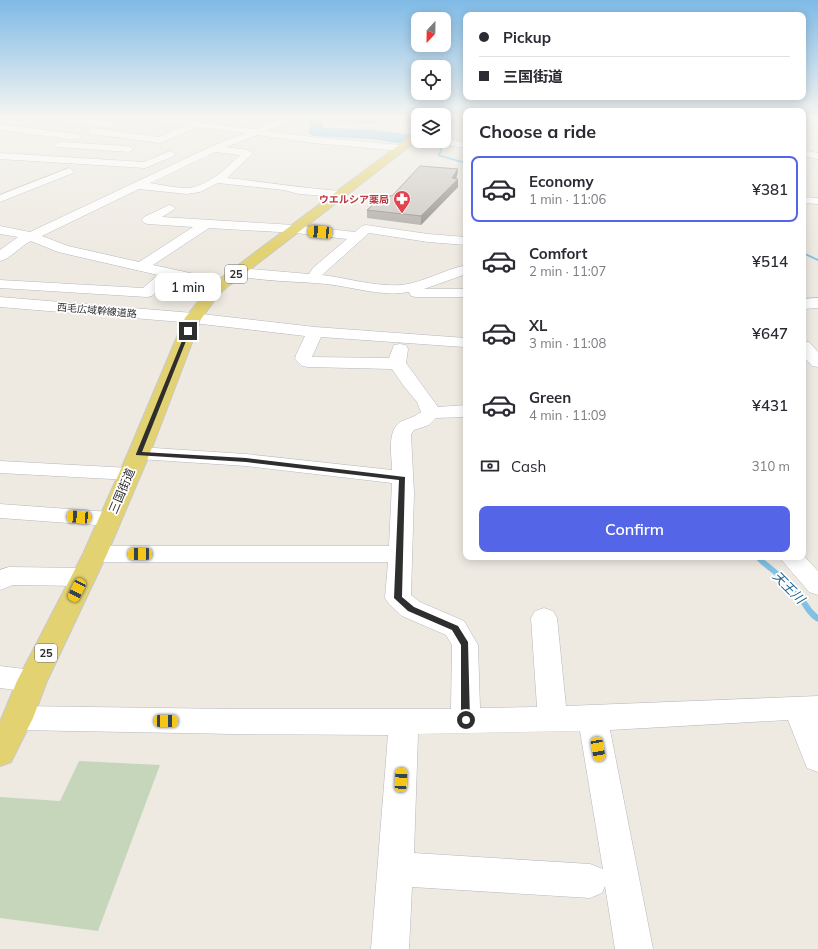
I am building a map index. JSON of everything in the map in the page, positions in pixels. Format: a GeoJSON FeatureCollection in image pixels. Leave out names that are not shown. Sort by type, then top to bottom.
{"type":"FeatureCollection","features":[{"type":"Feature","properties":{"kind":"main road","name":"三国街道"},"geometry":{"type":"LineString","coordinates":[[0,752],[18,718],[32,681],[110,519],[139,454],[194,318],[214,291],[222,284],[383,161]]}},
{"type":"Feature","properties":{"kind":"street"},"geometry":{"type":"LineString","coordinates":[[87,161],[145,165],[154,161]]}},
{"type":"Feature","properties":{"kind":"street"},"geometry":{"type":"LineString","coordinates":[[2,252],[30,236],[186,161]]}},
{"type":"Feature","properties":{"kind":"street"},"geometry":{"type":"LineString","coordinates":[[136,185],[188,191],[194,190],[224,176],[239,161]]}},
{"type":"Feature","properties":{"kind":"street"},"geometry":{"type":"LineString","coordinates":[[0,166],[69,171],[160,174]]}},
{"type":"Feature","properties":{"kind":"street"},"geometry":{"type":"LineString","coordinates":[[176,166],[198,169]]}},
{"type":"Feature","properties":{"kind":"street"},"geometry":{"type":"LineString","coordinates":[[0,198],[69,171]]}},
{"type":"Feature","properties":{"kind":"street"},"geometry":{"type":"LineString","coordinates":[[216,180],[285,186],[299,191],[340,194]]}},
{"type":"Feature","properties":{"kind":"street"},"geometry":{"type":"LineString","coordinates":[[806,200],[818,200]]}},
{"type":"Feature","properties":{"kind":"street"},"geometry":{"type":"LineString","coordinates":[[169,209],[148,220],[358,236]]}},
{"type":"Feature","properties":{"kind":"street"},"geometry":{"type":"LineString","coordinates":[[143,266],[206,224]]}},
{"type":"Feature","properties":{"kind":"street"},"geometry":{"type":"LineString","coordinates":[[313,279],[318,271],[366,229],[428,238],[463,241]]}},
{"type":"Feature","properties":{"kind":"street"},"geometry":{"type":"LineString","coordinates":[[0,230],[30,236],[63,249],[222,284]]}},
{"type":"Feature","properties":{"kind":"street"},"geometry":{"type":"LineString","coordinates":[[239,272],[402,289],[439,279],[463,270]]}},
{"type":"Feature","properties":{"kind":"street"},"geometry":{"type":"LineString","coordinates":[[0,284],[147,293],[169,272]]}},
{"type":"Feature","properties":{"kind":"street"},"geometry":{"type":"LineString","coordinates":[[402,289],[402,292],[463,293]]}},
{"type":"Feature","properties":{"kind":"street","name":"西毛広域幹線道路"},"geometry":{"type":"LineString","coordinates":[[0,302],[194,318],[315,332],[463,342]]}},
{"type":"Feature","properties":{"kind":"street"},"geometry":{"type":"LineString","coordinates":[[806,304],[818,303]]}},
{"type":"Feature","properties":{"kind":"street"},"geometry":{"type":"LineString","coordinates":[[315,332],[304,355],[304,359],[308,362],[385,364],[397,362]]}},
{"type":"Feature","properties":{"kind":"street"},"geometry":{"type":"LineString","coordinates":[[397,362],[403,339]]}},
{"type":"Feature","properties":{"kind":"street"},"geometry":{"type":"LineString","coordinates":[[806,349],[818,362]]}},
{"type":"Feature","properties":{"kind":"street"},"geometry":{"type":"LineString","coordinates":[[397,362],[409,381],[429,406],[431,413]]}},
{"type":"Feature","properties":{"kind":"street"},"geometry":{"type":"LineString","coordinates":[[463,411],[431,413],[422,421],[407,426],[401,434],[402,478],[398,598],[411,609],[455,628],[465,645],[466,720]]}},
{"type":"Feature","properties":{"kind":"street"},"geometry":{"type":"LineString","coordinates":[[139,454],[246,460],[402,478]]}},
{"type":"Feature","properties":{"kind":"street"},"geometry":{"type":"LineString","coordinates":[[0,467],[130,474]]}},
{"type":"Feature","properties":{"kind":"street"},"geometry":{"type":"LineString","coordinates":[[0,511],[110,519]]}},
{"type":"Feature","properties":{"kind":"street"},"geometry":{"type":"LineString","coordinates":[[0,581],[9,576],[89,565],[400,554]]}},
{"type":"Feature","properties":{"kind":"street"},"geometry":{"type":"LineString","coordinates":[[794,560],[818,586]]}},
{"type":"Feature","properties":{"kind":"street"},"geometry":{"type":"LineString","coordinates":[[544,618],[553,719]]}},
{"type":"Feature","properties":{"kind":"street"},"geometry":{"type":"LineString","coordinates":[[0,677],[32,681]]}},
{"type":"Feature","properties":{"kind":"street"},"geometry":{"type":"LineString","coordinates":[[18,718],[180,721],[404,721],[593,718],[731,710],[808,708],[818,758]]}},
{"type":"Feature","properties":{"kind":"street"},"geometry":{"type":"LineString","coordinates":[[593,718],[634,949]]}},
{"type":"Feature","properties":{"kind":"street"},"geometry":{"type":"LineString","coordinates":[[390,949],[404,721]]}},
{"type":"Feature","properties":{"kind":"street"},"geometry":{"type":"LineString","coordinates":[[396,869],[590,881]]}},
{"type":"Feature","properties":{"kind":"green space"},"geometry":{"type":"Polygon","coordinates":[[[79,761],[160,765],[98,931],[0,918],[0,797],[60,801],[79,761]]]}},
{"type":"Feature","properties":{"kind":"building"},"geometry":{"type":"Polygon","coordinates":[[[420,166],[458,169],[452,178],[458,179],[421,216],[367,210],[384,195],[392,196],[420,166]]]}},
{"type":"Feature","properties":{"kind":"waterway"},"geometry":{"type":"LineString","coordinates":[[806,254],[818,260]]}},
{"type":"Feature","properties":{"kind":"waterway","name":"天王川"},"geometry":{"type":"LineString","coordinates":[[761,560],[793,587],[810,611],[818,619]]}},
{"type":"Feature","properties":{"kind":"place","name":"ウエルシア薬局"},"geometry":{"type":"Point","coordinates":[402,214]}},
{"type":"Feature","properties":{"kind":"route"},"geometry":{"type":"LineString","coordinates":[[188,331],[139,454],[246,460],[402,478],[398,598],[411,609],[455,628],[465,645],[466,720]]}}]}
